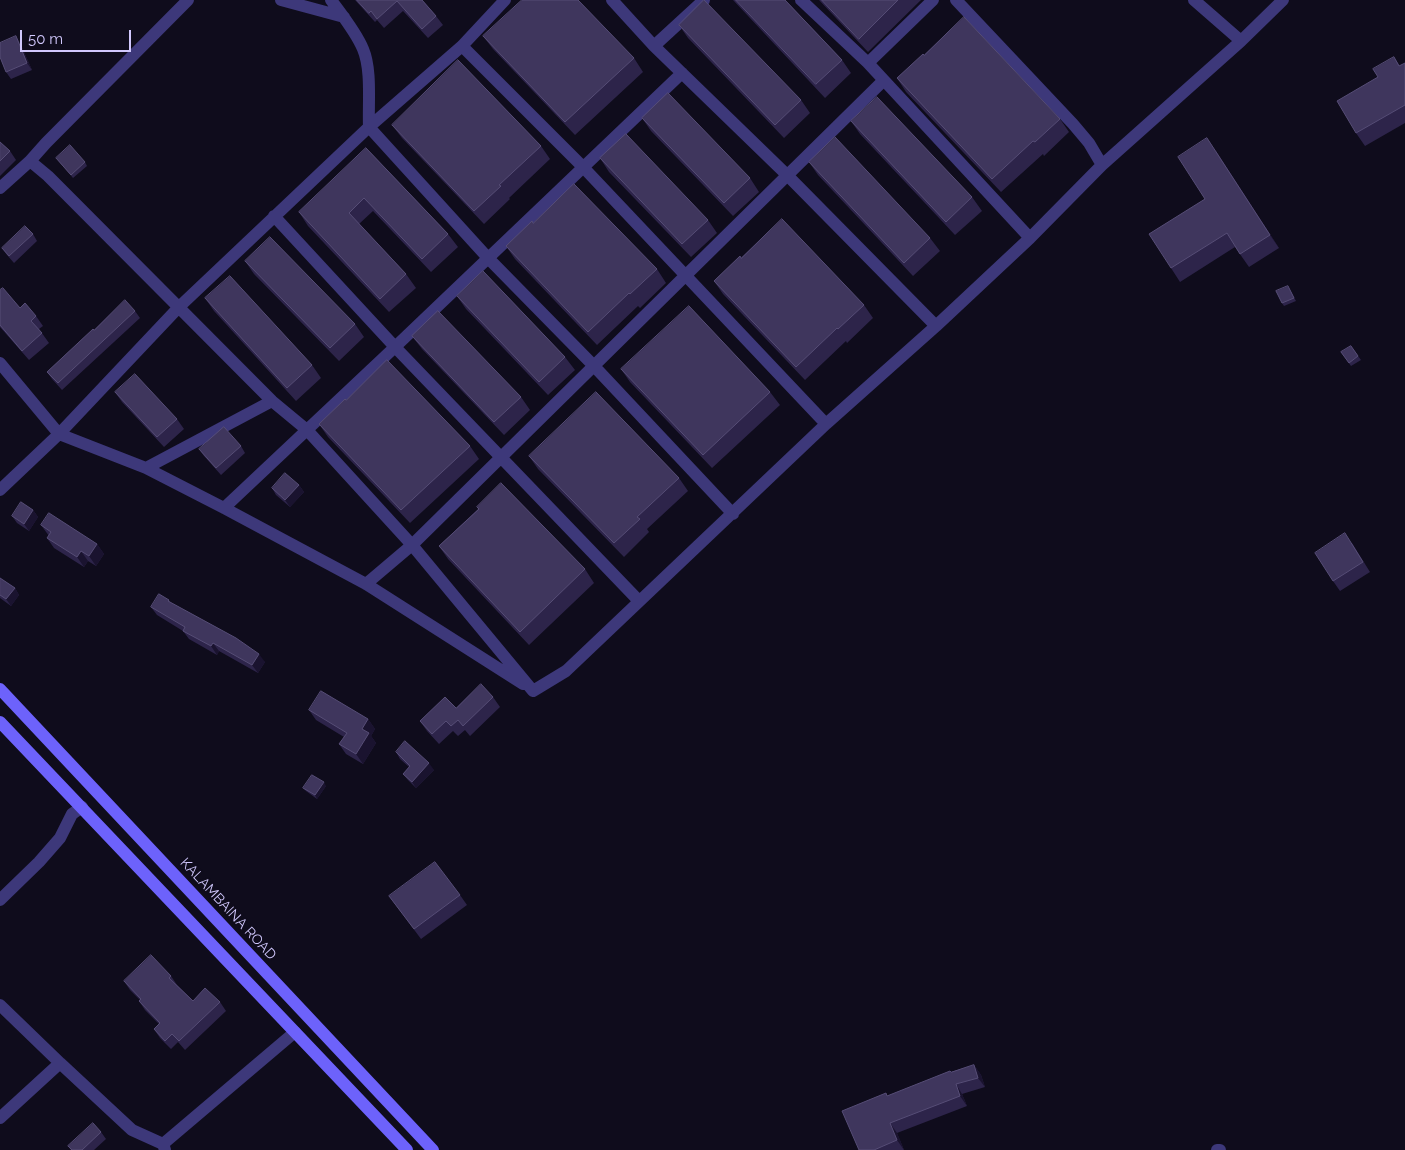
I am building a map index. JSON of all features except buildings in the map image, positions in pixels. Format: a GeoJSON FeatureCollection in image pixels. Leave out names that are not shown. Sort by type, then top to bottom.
{"type":"FeatureCollection","features":[{"type":"Feature","properties":{"kind":"main road","name":"KALAMBAINA ROAD"},"geometry":{"type":"LineString","coordinates":[[0,689],[433,1150]]}},
{"type":"Feature","properties":{"kind":"main road"},"geometry":{"type":"LineString","coordinates":[[0,722],[408,1150]]}},
{"type":"Feature","properties":{"kind":"street"},"geometry":{"type":"LineString","coordinates":[[0,188],[30,161],[188,0]]}},
{"type":"Feature","properties":{"kind":"street"},"geometry":{"type":"LineString","coordinates":[[281,0],[344,17]]}},
{"type":"Feature","properties":{"kind":"street"},"geometry":{"type":"LineString","coordinates":[[331,0],[344,17],[363,50],[368,71],[369,127],[488,258],[733,514]]}},
{"type":"Feature","properties":{"kind":"street"},"geometry":{"type":"LineString","coordinates":[[0,490],[59,434],[179,307],[369,127],[462,46],[505,0]]}},
{"type":"Feature","properties":{"kind":"street"},"geometry":{"type":"LineString","coordinates":[[612,0],[654,46],[787,175],[936,326]]}},
{"type":"Feature","properties":{"kind":"street"},"geometry":{"type":"LineString","coordinates":[[654,46],[704,0]]}},
{"type":"Feature","properties":{"kind":"street"},"geometry":{"type":"LineString","coordinates":[[801,0],[868,64],[1030,238]]}},
{"type":"Feature","properties":{"kind":"street"},"geometry":{"type":"LineString","coordinates":[[868,64],[933,0]]}},
{"type":"Feature","properties":{"kind":"street"},"geometry":{"type":"LineString","coordinates":[[956,0],[1073,124],[1089,143],[1102,165]]}},
{"type":"Feature","properties":{"kind":"street"},"geometry":{"type":"LineString","coordinates":[[1194,0],[1241,41]]}},
{"type":"Feature","properties":{"kind":"street"},"geometry":{"type":"LineString","coordinates":[[533,691],[566,671],[826,424],[936,326],[1030,238],[1102,165],[1241,41],[1283,0]]}},
{"type":"Feature","properties":{"kind":"street"},"geometry":{"type":"LineString","coordinates":[[462,46],[583,167],[826,424]]}},
{"type":"Feature","properties":{"kind":"street"},"geometry":{"type":"LineString","coordinates":[[224,508],[682,73]]}},
{"type":"Feature","properties":{"kind":"street"},"geometry":{"type":"LineString","coordinates":[[366,584],[412,545],[883,80]]}},
{"type":"Feature","properties":{"kind":"street"},"geometry":{"type":"LineString","coordinates":[[30,161],[48,176],[272,401],[307,430],[412,545],[533,691]]}},
{"type":"Feature","properties":{"kind":"street"},"geometry":{"type":"LineString","coordinates":[[274,216],[395,347],[639,601]]}},
{"type":"Feature","properties":{"kind":"street"},"geometry":{"type":"LineString","coordinates":[[0,363],[59,434],[146,468],[366,584],[533,691]]}},
{"type":"Feature","properties":{"kind":"street"},"geometry":{"type":"LineString","coordinates":[[146,468],[272,401]]}},
{"type":"Feature","properties":{"kind":"street"},"geometry":{"type":"LineString","coordinates":[[0,900],[39,862],[60,838],[72,814],[82,807]]}},
{"type":"Feature","properties":{"kind":"street"},"geometry":{"type":"LineString","coordinates":[[0,1005],[132,1130],[164,1147],[295,1032]]}},
{"type":"Feature","properties":{"kind":"street"},"geometry":{"type":"LineString","coordinates":[[0,1118],[60,1063]]}}]}
